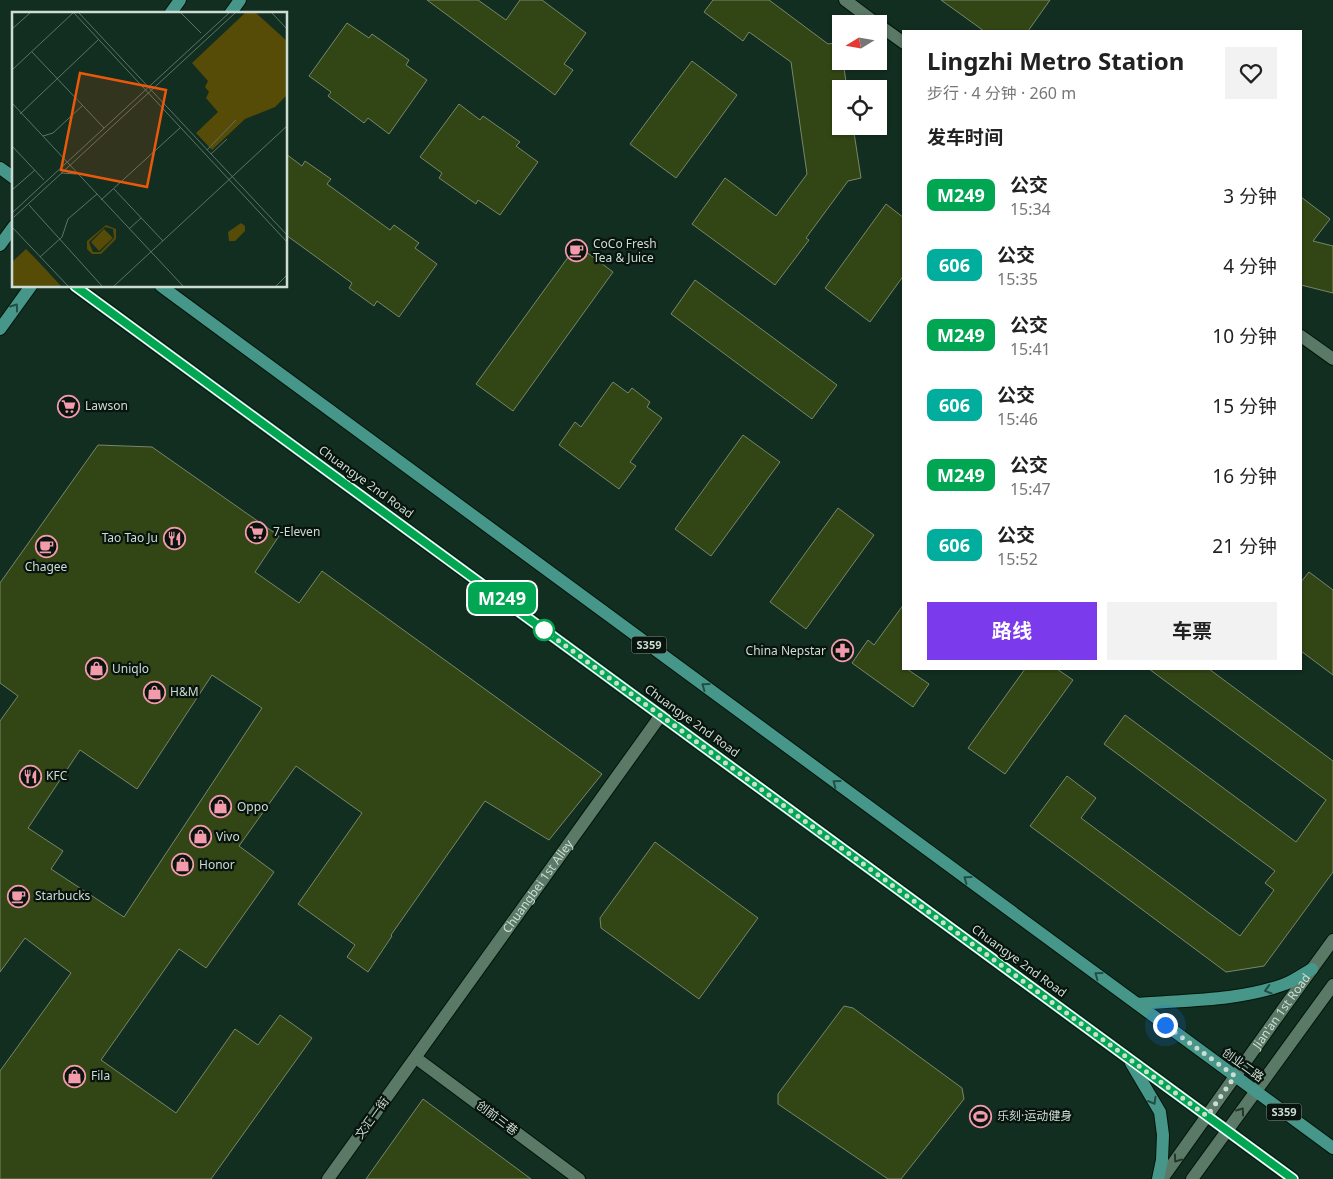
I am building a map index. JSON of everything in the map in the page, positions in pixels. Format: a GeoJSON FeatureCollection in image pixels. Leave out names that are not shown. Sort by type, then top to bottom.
{"type":"FeatureCollection","features":[{"type":"Feature","properties":{"kind":"main road"},"geometry":{"type":"LineString","coordinates":[[171,12],[180,0]]}},
{"type":"Feature","properties":{"kind":"main road"},"geometry":{"type":"LineString","coordinates":[[231,12],[240,0]]}},
{"type":"Feature","properties":{"kind":"main road"},"geometry":{"type":"LineString","coordinates":[[0,168],[12,177]]}},
{"type":"Feature","properties":{"kind":"main road"},"geometry":{"type":"LineString","coordinates":[[0,328],[30,288]]}},
{"type":"Feature","properties":{"kind":"main road","name":"Chuangye 2nd Road"},"geometry":{"type":"LineString","coordinates":[[78,288],[1293,1179]]}},
{"type":"Feature","properties":{"kind":"main road","name":"S359"},"geometry":{"type":"LineString","coordinates":[[164,288],[1137,1004]]}},
{"type":"Feature","properties":{"kind":"main road"},"geometry":{"type":"LineString","coordinates":[[1137,1004],[1238,996],[1262,992],[1287,984],[1312,969]]}},
{"type":"Feature","properties":{"kind":"main road","name":"创业二路"},"geometry":{"type":"LineString","coordinates":[[1137,1004],[1333,1148]]}},
{"type":"Feature","properties":{"kind":"main road"},"geometry":{"type":"LineString","coordinates":[[1129,1058],[1160,1112],[1163,1135],[1160,1179]]}},
{"type":"Feature","properties":{"kind":"main road"},"geometry":{"type":"LineString","coordinates":[[1286,1179],[1293,1179]]}},
{"type":"Feature","properties":{"kind":"street"},"geometry":{"type":"LineString","coordinates":[[845,0],[866,15]]}},
{"type":"Feature","properties":{"kind":"street"},"geometry":{"type":"LineString","coordinates":[[888,31],[902,42]]}},
{"type":"Feature","properties":{"kind":"street"},"geometry":{"type":"LineString","coordinates":[[1302,337],[1333,359]]}},
{"type":"Feature","properties":{"kind":"street","name":"Chuangbei 1st Alley"},"geometry":{"type":"LineString","coordinates":[[416,1058],[661,715]]}},
{"type":"Feature","properties":{"kind":"street","name":"Jian'an 1st Road"},"geometry":{"type":"LineString","coordinates":[[1160,1179],[1333,940]]}},
{"type":"Feature","properties":{"kind":"street","name":"Jian'an 1st Road"},"geometry":{"type":"LineString","coordinates":[[1192,1179],[1333,985]]}},
{"type":"Feature","properties":{"kind":"street","name":"文汇一街"},"geometry":{"type":"LineString","coordinates":[[328,1179],[416,1058]]}},
{"type":"Feature","properties":{"kind":"street","name":"创前三巷"},"geometry":{"type":"LineString","coordinates":[[416,1058],[578,1179]]}},
{"type":"Feature","properties":{"kind":"building"},"geometry":{"type":"Polygon","coordinates":[[[427,0],[478,0],[506,20],[520,0],[542,0],[586,33],[564,64],[573,70],[555,95],[427,0]]]}},
{"type":"Feature","properties":{"kind":"building"},"geometry":{"type":"Polygon","coordinates":[[[713,0],[769,0],[828,44],[832,43],[832,70],[844,70],[846,80],[832,80],[832,135],[854,135],[861,178],[848,181],[806,238],[809,240],[775,285],[692,224],[725,178],[776,216],[807,174],[791,62],[749,32],[743,41],[704,12],[713,0]]]}},
{"type":"Feature","properties":{"kind":"building"},"geometry":{"type":"Polygon","coordinates":[[[941,0],[1050,0],[1029,30],[983,30],[941,0]]]}},
{"type":"Feature","properties":{"kind":"building"},"geometry":{"type":"Polygon","coordinates":[[[347,23],[369,38],[372,34],[409,60],[406,65],[427,80],[389,134],[368,118],[364,123],[328,96],[331,92],[309,76],[347,23]]]}},
{"type":"Feature","properties":{"kind":"building"},"geometry":{"type":"Polygon","coordinates":[[[692,61],[737,95],[676,178],[630,144],[692,61]]]}},
{"type":"Feature","properties":{"kind":"building"},"geometry":{"type":"Polygon","coordinates":[[[459,104],[480,120],[483,116],[520,142],[516,146],[538,162],[500,215],[478,200],[476,204],[439,178],[442,173],[420,157],[459,104]]]}},
{"type":"Feature","properties":{"kind":"building"},"geometry":{"type":"Polygon","coordinates":[[[288,156],[302,166],[305,161],[331,179],[327,184],[390,230],[394,225],[419,243],[415,248],[437,264],[399,317],[377,301],[374,306],[349,288],[352,283],[288,236],[288,156]]]}},
{"type":"Feature","properties":{"kind":"building"},"geometry":{"type":"Polygon","coordinates":[[[1302,198],[1330,219],[1313,241],[1333,246],[1333,293],[1302,285],[1302,198]]]}},
{"type":"Feature","properties":{"kind":"building"},"geometry":{"type":"Polygon","coordinates":[[[886,204],[902,216],[902,278],[870,322],[825,288],[886,204]]]}},
{"type":"Feature","properties":{"kind":"building"},"geometry":{"type":"Polygon","coordinates":[[[577,245],[613,272],[513,411],[476,384],[577,245]]]}},
{"type":"Feature","properties":{"kind":"building"},"geometry":{"type":"Polygon","coordinates":[[[695,280],[837,385],[812,419],[671,314],[695,280]]]}},
{"type":"Feature","properties":{"kind":"building"},"geometry":{"type":"Polygon","coordinates":[[[613,382],[628,393],[632,388],[650,402],[647,407],[662,418],[630,462],[636,466],[619,489],[559,445],[575,422],[581,427],[613,382]]]}},
{"type":"Feature","properties":{"kind":"building"},"geometry":{"type":"Polygon","coordinates":[[[743,435],[780,462],[711,556],[675,529],[743,435]]]}},
{"type":"Feature","properties":{"kind":"building"},"geometry":{"type":"Polygon","coordinates":[[[98,445],[152,447],[279,536],[255,572],[299,603],[322,571],[602,774],[549,840],[485,801],[391,935],[368,972],[347,957],[355,945],[298,904],[362,813],[296,766],[239,846],[274,872],[206,968],[179,949],[101,1060],[176,1113],[235,1029],[258,1045],[280,1015],[312,1038],[211,1179],[0,1179],[0,1071],[71,973],[25,938],[0,972],[0,721],[18,696],[0,683],[0,583],[98,445]],[[212,675],[137,789],[80,750],[28,828],[63,851],[51,869],[124,917],[262,708],[212,675]]]}},
{"type":"Feature","properties":{"kind":"building"},"geometry":{"type":"Polygon","coordinates":[[[838,508],[874,535],[806,629],[770,602],[838,508]]]}},
{"type":"Feature","properties":{"kind":"building"},"geometry":{"type":"Polygon","coordinates":[[[1309,572],[1333,590],[1333,675],[1302,652],[1302,581],[1309,572]]]}},
{"type":"Feature","properties":{"kind":"building"},"geometry":{"type":"Polygon","coordinates":[[[902,607],[902,670],[908,670],[929,684],[913,707],[852,663],[868,640],[874,645],[902,607]]]}},
{"type":"Feature","properties":{"kind":"building"},"geometry":{"type":"Polygon","coordinates":[[[1024,670],[1058,670],[1073,680],[1005,774],[968,748],[1024,670]]]}},
{"type":"Feature","properties":{"kind":"building"},"geometry":{"type":"Polygon","coordinates":[[[1150,670],[1210,670],[1333,761],[1333,872],[1264,966],[1226,972],[1030,826],[1067,776],[1096,798],[1081,818],[1240,936],[1274,890],[1265,883],[1275,871],[1104,744],[1125,715],[1296,842],[1326,800],[1150,670]]]}},
{"type":"Feature","properties":{"kind":"building"},"geometry":{"type":"Polygon","coordinates":[[[655,842],[758,918],[699,999],[601,928],[600,918],[655,842]]]}},
{"type":"Feature","properties":{"kind":"building"},"geometry":{"type":"Polygon","coordinates":[[[844,1006],[853,1008],[962,1088],[964,1099],[901,1179],[888,1179],[778,1104],[778,1094],[844,1006]]]}},
{"type":"Feature","properties":{"kind":"building"},"geometry":{"type":"Polygon","coordinates":[[[423,1099],[531,1179],[366,1179],[423,1099]]]}},
{"type":"Feature","properties":{"kind":"bus line","name":"M249"},"geometry":{"type":"LineString","coordinates":[[78,288],[1293,1179]]}},
{"type":"Feature","properties":{"kind":"place","name":"CoCo Fresh Tea & Juice"},"geometry":{"type":"Point","coordinates":[577,251]}},
{"type":"Feature","properties":{"kind":"place","name":"Lawson"},"geometry":{"type":"Point","coordinates":[69,406]}},
{"type":"Feature","properties":{"kind":"place","name":"7-Eleven"},"geometry":{"type":"Point","coordinates":[257,532]}},
{"type":"Feature","properties":{"kind":"place","name":"Tao Tao Ju"},"geometry":{"type":"Point","coordinates":[174,538]}},
{"type":"Feature","properties":{"kind":"place","name":"Chagee"},"geometry":{"type":"Point","coordinates":[46,546]}},
{"type":"Feature","properties":{"kind":"place","name":"China Nepstar"},"geometry":{"type":"Point","coordinates":[842,651]}},
{"type":"Feature","properties":{"kind":"place","name":"Uniqlo"},"geometry":{"type":"Point","coordinates":[96,669]}},
{"type":"Feature","properties":{"kind":"place","name":"H&M"},"geometry":{"type":"Point","coordinates":[154,692]}},
{"type":"Feature","properties":{"kind":"place","name":"KFC"},"geometry":{"type":"Point","coordinates":[30,776]}},
{"type":"Feature","properties":{"kind":"place","name":"Oppo"},"geometry":{"type":"Point","coordinates":[221,807]}},
{"type":"Feature","properties":{"kind":"place","name":"Vivo"},"geometry":{"type":"Point","coordinates":[200,837]}},
{"type":"Feature","properties":{"kind":"place","name":"Honor"},"geometry":{"type":"Point","coordinates":[183,865]}},
{"type":"Feature","properties":{"kind":"place","name":"Starbucks"},"geometry":{"type":"Point","coordinates":[19,896]}},
{"type":"Feature","properties":{"kind":"place","name":"Fila"},"geometry":{"type":"Point","coordinates":[75,1076]}},
{"type":"Feature","properties":{"kind":"place","name":"乐刻·运动健身"},"geometry":{"type":"Point","coordinates":[981,1116]}},
{"type":"Feature","properties":{"kind":"route"},"geometry":{"type":"LineString","coordinates":[[544,630],[1207,1116],[1235,1076],[1165,1025]]}}]}
